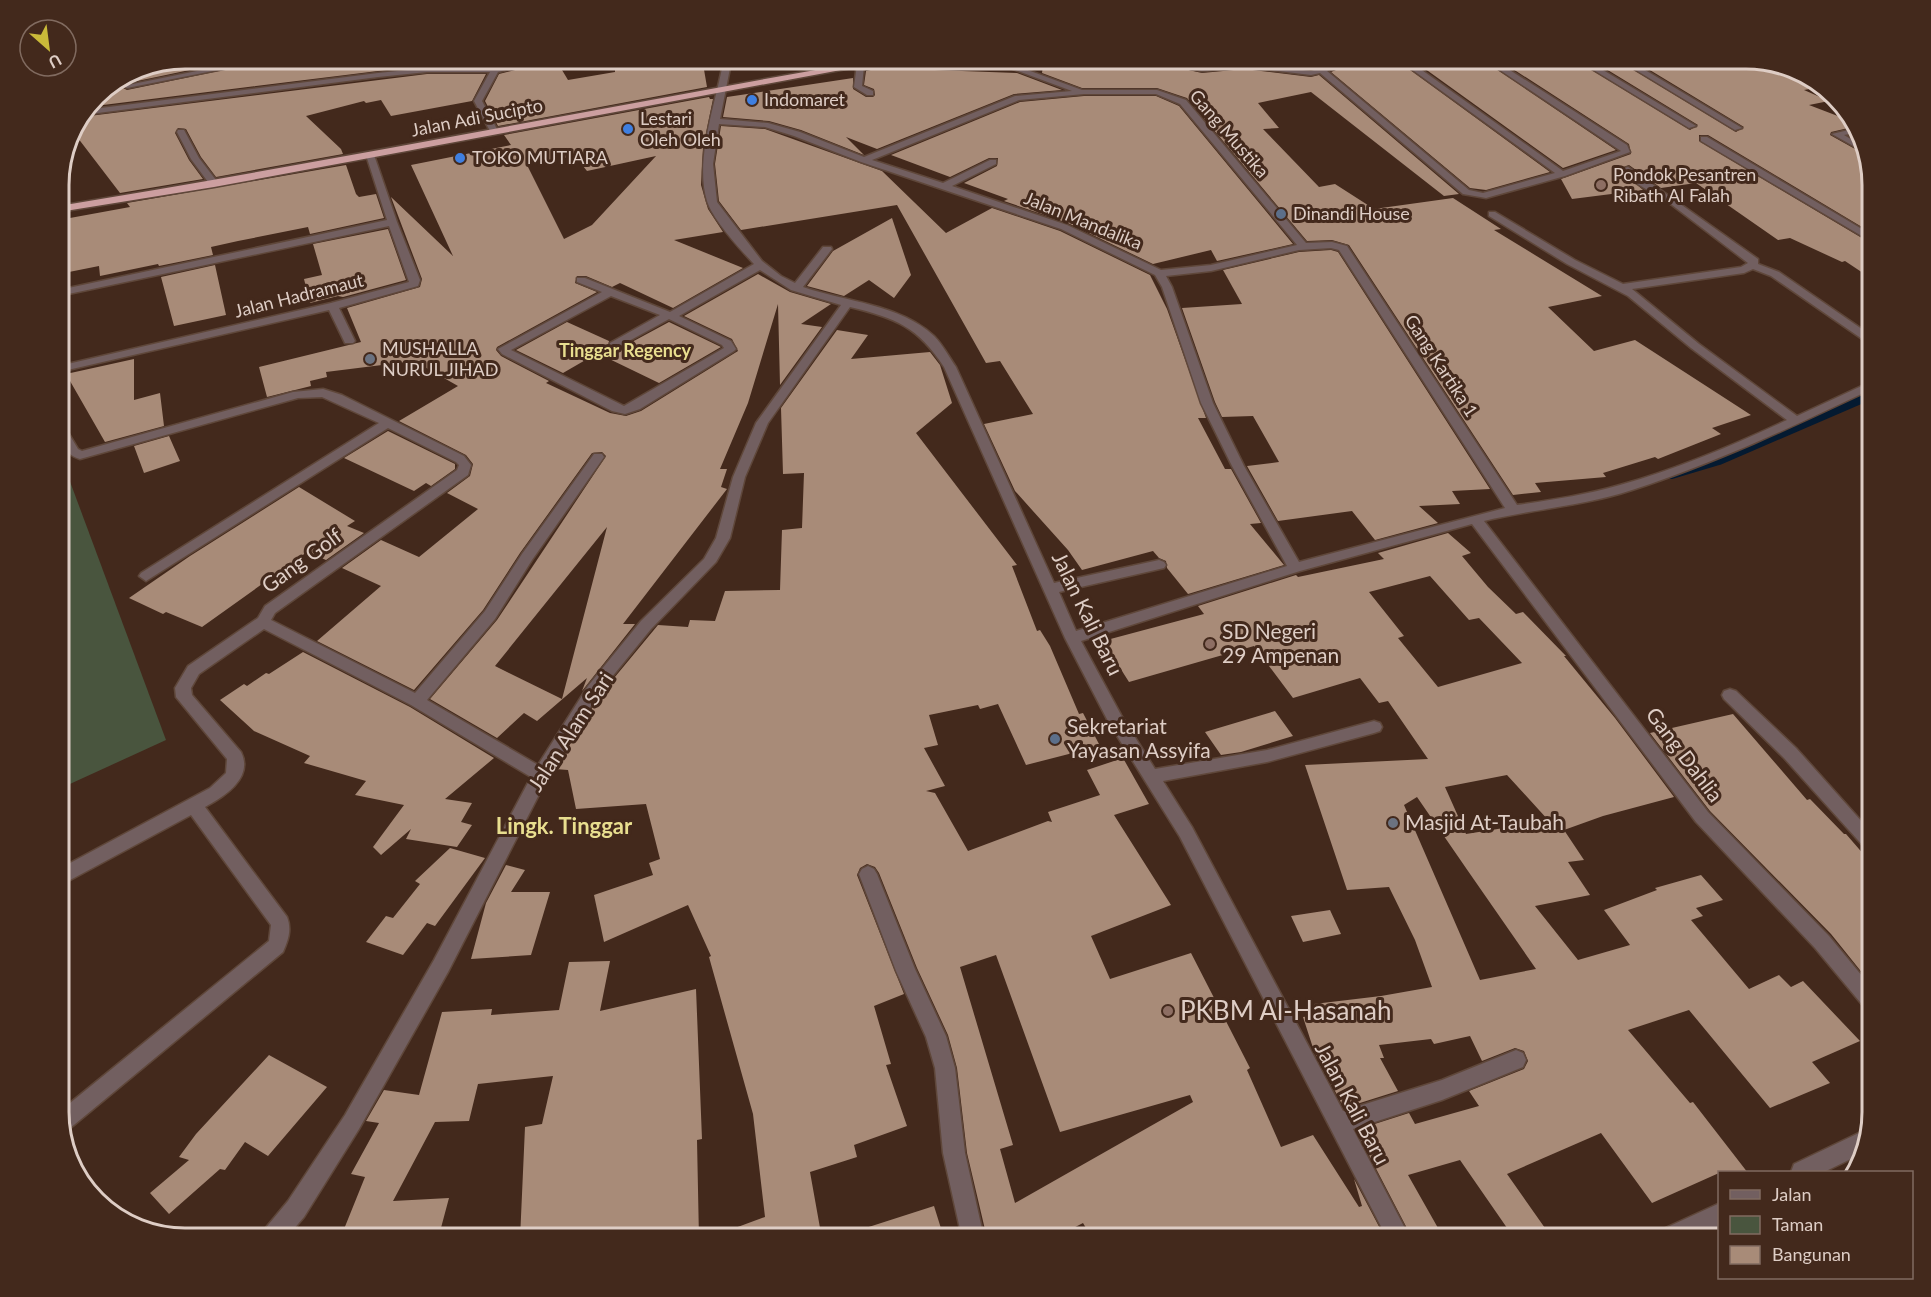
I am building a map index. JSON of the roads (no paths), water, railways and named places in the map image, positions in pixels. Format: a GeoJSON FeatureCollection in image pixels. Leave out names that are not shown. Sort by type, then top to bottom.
{"type":"FeatureCollection","features":[{"type":"Feature","properties":{"kind":"highway","name":"Jalan Adi Sucipto"},"geometry":{"type":"LineString","coordinates":[[69,207],[214,184],[842,69]]}},
{"type":"Feature","properties":{"kind":"street"},"geometry":{"type":"LineString","coordinates":[[134,107],[127,86],[217,69]]}},
{"type":"Feature","properties":{"kind":"street"},"geometry":{"type":"LineString","coordinates":[[95,112],[378,75],[498,69]]}},
{"type":"Feature","properties":{"kind":"street","name":"Jalan Kali Baru"},"geometry":{"type":"LineString","coordinates":[[727,69],[709,171],[711,200],[760,265],[776,278],[797,288],[902,321],[934,343],[950,367],[1072,638],[1115,718],[1186,832],[1393,1228]]}},
{"type":"Feature","properties":{"kind":"street"},"geometry":{"type":"LineString","coordinates":[[860,69],[858,87],[870,93]]}},
{"type":"Feature","properties":{"kind":"street"},"geometry":{"type":"LineString","coordinates":[[1018,69],[1084,92]]}},
{"type":"Feature","properties":{"kind":"street"},"geometry":{"type":"LineString","coordinates":[[1274,69],[1297,72],[1323,72],[1331,69]]}},
{"type":"Feature","properties":{"kind":"street"},"geometry":{"type":"LineString","coordinates":[[1414,69],[1562,174]]}},
{"type":"Feature","properties":{"kind":"street"},"geometry":{"type":"LineString","coordinates":[[1323,72],[1466,192],[1484,196],[1562,174],[1626,152],[1624,147],[1502,69]]}},
{"type":"Feature","properties":{"kind":"street"},"geometry":{"type":"LineString","coordinates":[[1596,69],[1692,126]]}},
{"type":"Feature","properties":{"kind":"street"},"geometry":{"type":"LineString","coordinates":[[1638,69],[1738,128]]}},
{"type":"Feature","properties":{"kind":"street"},"geometry":{"type":"LineString","coordinates":[[494,132],[478,101],[495,70]]}},
{"type":"Feature","properties":{"kind":"street","name":"Gang Mustika"},"geometry":{"type":"LineString","coordinates":[[864,160],[1007,101],[1084,92],[1157,92],[1183,102],[1305,247]]}},
{"type":"Feature","properties":{"kind":"street","name":"Jalan Mandalika"},"geometry":{"type":"LineString","coordinates":[[716,121],[765,125],[797,134],[864,160],[1074,231],[1130,256],[1159,273],[1167,287],[1207,403],[1238,466],[1295,568]]}},
{"type":"Feature","properties":{"kind":"street"},"geometry":{"type":"LineString","coordinates":[[181,132],[195,159],[214,184]]}},
{"type":"Feature","properties":{"kind":"street"},"geometry":{"type":"LineString","coordinates":[[1848,132],[1836,134],[1854,145]]}},
{"type":"Feature","properties":{"kind":"street"},"geometry":{"type":"LineString","coordinates":[[1704,139],[1862,233]]}},
{"type":"Feature","properties":{"kind":"street","name":"Jalan Hadramaut"},"geometry":{"type":"LineString","coordinates":[[69,367],[333,306],[414,284],[415,280],[392,222],[370,155]]}},
{"type":"Feature","properties":{"kind":"street"},"geometry":{"type":"LineString","coordinates":[[945,186],[993,162]]}},
{"type":"Feature","properties":{"kind":"street"},"geometry":{"type":"LineString","coordinates":[[1622,287],[1744,270],[1754,261],[1625,169]]}},
{"type":"Feature","properties":{"kind":"street"},"geometry":{"type":"LineString","coordinates":[[1492,213],[1571,262],[1622,287],[1646,303],[1696,346],[1796,421]]}},
{"type":"Feature","properties":{"kind":"street"},"geometry":{"type":"LineString","coordinates":[[69,291],[392,222]]}},
{"type":"Feature","properties":{"kind":"street","name":"Gang Kartika 1"},"geometry":{"type":"LineString","coordinates":[[1305,247],[1337,244],[1343,248],[1513,510]]}},
{"type":"Feature","properties":{"kind":"street"},"geometry":{"type":"LineString","coordinates":[[1159,273],[1209,269],[1305,247]]}},
{"type":"Feature","properties":{"kind":"street"},"geometry":{"type":"LineString","coordinates":[[797,288],[826,249]]}},
{"type":"Feature","properties":{"kind":"street"},"geometry":{"type":"LineString","coordinates":[[614,345],[760,265]]}},
{"type":"Feature","properties":{"kind":"street"},"geometry":{"type":"LineString","coordinates":[[1752,265],[1775,274],[1862,334]]}},
{"type":"Feature","properties":{"kind":"street"},"geometry":{"type":"LineString","coordinates":[[581,280],[670,316],[727,343],[730,349],[636,406],[625,410],[616,408],[504,349],[610,292]]}},
{"type":"Feature","properties":{"kind":"street","name":"Jalan Alam Sari"},"geometry":{"type":"LineString","coordinates":[[281,1228],[296,1209],[352,1122],[441,966],[541,775],[593,690],[646,625],[709,562],[723,538],[739,477],[762,423],[847,304]]}},
{"type":"Feature","properties":{"kind":"street"},"geometry":{"type":"LineString","coordinates":[[333,306],[349,342]]}},
{"type":"Feature","properties":{"kind":"street"},"geometry":{"type":"LineString","coordinates":[[1072,638],[1295,568],[1513,510],[1582,499],[1626,488],[1744,445],[1862,391]]}},
{"type":"Feature","properties":{"kind":"street","name":"Gang Golf"},"geometry":{"type":"LineString","coordinates":[[69,445],[73,452],[80,455],[297,394],[323,393],[389,422],[460,459],[465,465],[463,472],[270,610],[263,622],[417,701],[541,775]]}},
{"type":"Feature","properties":{"kind":"street"},"geometry":{"type":"LineString","coordinates":[[146,576],[389,422]]}},
{"type":"Feature","properties":{"kind":"street"},"geometry":{"type":"LineString","coordinates":[[417,701],[490,615],[527,557],[598,457]]}},
{"type":"Feature","properties":{"kind":"street","name":"Gang Dahlia"},"geometry":{"type":"LineString","coordinates":[[1476,520],[1702,817],[1822,942],[1862,990]]}},
{"type":"Feature","properties":{"kind":"street"},"geometry":{"type":"LineString","coordinates":[[1051,589],[1159,564]]}},
{"type":"Feature","properties":{"kind":"street"},"geometry":{"type":"LineString","coordinates":[[69,873],[216,793],[233,777],[237,766],[235,757],[184,697],[183,688],[193,670],[263,622]]}},
{"type":"Feature","properties":{"kind":"street"},"geometry":{"type":"LineString","coordinates":[[1730,695],[1790,753],[1862,833]]}},
{"type":"Feature","properties":{"kind":"street"},"geometry":{"type":"LineString","coordinates":[[1152,776],[1267,756],[1374,727]]}},
{"type":"Feature","properties":{"kind":"street"},"geometry":{"type":"LineString","coordinates":[[69,1118],[276,946],[281,932],[280,923],[194,805]]}},
{"type":"Feature","properties":{"kind":"street"},"geometry":{"type":"LineString","coordinates":[[868,874],[906,971],[936,1036],[945,1068],[954,1153],[971,1228]]}},
{"type":"Feature","properties":{"kind":"street"},"geometry":{"type":"LineString","coordinates":[[1338,1123],[1442,1090],[1516,1060]]}},
{"type":"Feature","properties":{"kind":"street"},"geometry":{"type":"LineString","coordinates":[[1806,1171],[1857,1145]]}},
{"type":"Feature","properties":{"kind":"street"},"geometry":{"type":"LineString","coordinates":[[1691,1228],[1718,1214]]}},
{"type":"Feature","properties":{"kind":"waterway"},"geometry":{"type":"LineString","coordinates":[[1672,475],[1719,461],[1862,399]]}},
{"type":"Feature","properties":{"kind":"place","name":"Indomaret"},"geometry":{"type":"Point","coordinates":[752,100]}},
{"type":"Feature","properties":{"kind":"place","name":"Lestari Oleh Oleh"},"geometry":{"type":"Point","coordinates":[628,129]}},
{"type":"Feature","properties":{"kind":"place","name":"TOKO MUTIARA"},"geometry":{"type":"Point","coordinates":[460,158]}},
{"type":"Feature","properties":{"kind":"place","name":"Pondok Pesantren Ribath Al Falah"},"geometry":{"type":"Point","coordinates":[1601,185]}},
{"type":"Feature","properties":{"kind":"place","name":"Dinandi House"},"geometry":{"type":"Point","coordinates":[1281,214]}},
{"type":"Feature","properties":{"kind":"place","name":"MUSHALLA NURUL JIHAD"},"geometry":{"type":"Point","coordinates":[370,359]}},
{"type":"Feature","properties":{"kind":"place","name":"SD Negeri 29 Ampenan"},"geometry":{"type":"Point","coordinates":[1210,644]}},
{"type":"Feature","properties":{"kind":"place","name":"Sekretariat Yayasan Assyifa"},"geometry":{"type":"Point","coordinates":[1055,739]}},
{"type":"Feature","properties":{"kind":"place","name":"Masjid At-Taubah"},"geometry":{"type":"Point","coordinates":[1393,823]}},
{"type":"Feature","properties":{"kind":"place","name":"PKBM Al-Hasanah"},"geometry":{"type":"Point","coordinates":[1168,1011]}},
{"type":"Feature","properties":{"kind":"district","name":"Tinggar Regency"},"geometry":{"type":"Point","coordinates":[625,351]}},
{"type":"Feature","properties":{"kind":"district","name":"Lingk. Tinggar"},"geometry":{"type":"Point","coordinates":[564,826]}}]}
